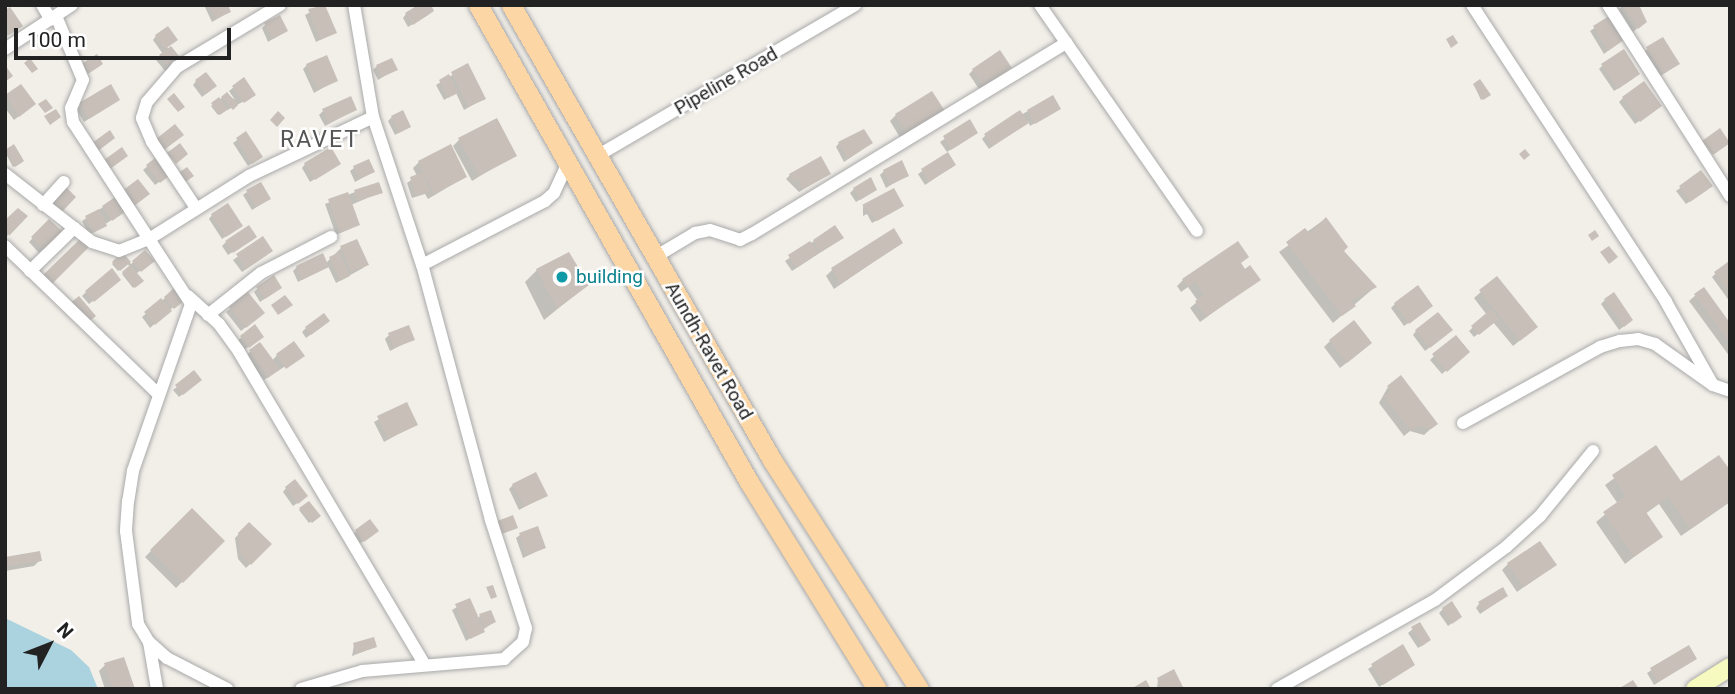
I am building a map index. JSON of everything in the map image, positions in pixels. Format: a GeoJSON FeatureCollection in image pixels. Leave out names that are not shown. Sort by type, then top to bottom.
{"type":"FeatureCollection","features":[{"type":"Feature","properties":{"kind":"main road","name":"Aundh-Ravet Road"},"geometry":{"type":"LineString","coordinates":[[478,5],[748,482],[877,689]]}},
{"type":"Feature","properties":{"kind":"main road","name":"Aundh-Ravet Road"},"geometry":{"type":"LineString","coordinates":[[511,5],[772,460],[919,689]]}},
{"type":"Feature","properties":{"kind":"street"},"geometry":{"type":"LineString","coordinates":[[42,5],[53,18],[83,80],[71,108],[73,122],[187,296],[208,314],[239,352],[424,663]]}},
{"type":"Feature","properties":{"kind":"street"},"geometry":{"type":"LineString","coordinates":[[5,50],[72,5]]}},
{"type":"Feature","properties":{"kind":"street"},"geometry":{"type":"LineString","coordinates":[[196,208],[152,142],[142,118],[146,102],[177,67],[280,5]]}},
{"type":"Feature","properties":{"kind":"street"},"geometry":{"type":"LineString","coordinates":[[300,689],[362,671],[424,663],[504,659],[523,642],[526,628],[491,520],[422,265],[373,117],[354,5]]}},
{"type":"Feature","properties":{"kind":"street","name":"Pipeline Road"},"geometry":{"type":"LineString","coordinates":[[597,156],[855,5]]}},
{"type":"Feature","properties":{"kind":"street"},"geometry":{"type":"LineString","coordinates":[[1040,5],[1197,231]]}},
{"type":"Feature","properties":{"kind":"street"},"geometry":{"type":"LineString","coordinates":[[1472,5],[1666,302],[1713,385]]}},
{"type":"Feature","properties":{"kind":"street"},"geometry":{"type":"LineString","coordinates":[[1608,5],[1730,196]]}},
{"type":"Feature","properties":{"kind":"street"},"geometry":{"type":"LineString","coordinates":[[655,257],[695,233],[710,230],[740,240],[752,234],[1066,43]]}},
{"type":"Feature","properties":{"kind":"street"},"geometry":{"type":"LineString","coordinates":[[5,174],[74,228],[111,250],[149,239],[249,176],[373,117]]}},
{"type":"Feature","properties":{"kind":"street"},"geometry":{"type":"LineString","coordinates":[[422,265],[545,201],[567,165]]}},
{"type":"Feature","properties":{"kind":"street"},"geometry":{"type":"LineString","coordinates":[[43,205],[64,182]]}},
{"type":"Feature","properties":{"kind":"street"},"geometry":{"type":"LineString","coordinates":[[30,271],[74,228]]}},
{"type":"Feature","properties":{"kind":"street"},"geometry":{"type":"LineString","coordinates":[[208,314],[261,273],[331,237]]}},
{"type":"Feature","properties":{"kind":"street"},"geometry":{"type":"LineString","coordinates":[[5,246],[158,394]]}},
{"type":"Feature","properties":{"kind":"street"},"geometry":{"type":"LineString","coordinates":[[187,296],[190,312],[158,394],[133,471],[126,531],[138,624],[149,642],[167,658],[227,689]]}},
{"type":"Feature","properties":{"kind":"street"},"geometry":{"type":"LineString","coordinates":[[1463,423],[1590,352],[1620,341],[1639,339],[1655,344],[1713,385],[1730,391]]}},
{"type":"Feature","properties":{"kind":"street"},"geometry":{"type":"LineString","coordinates":[[1277,689],[1435,600],[1506,547],[1540,516],[1593,451]]}},
{"type":"Feature","properties":{"kind":"street"},"geometry":{"type":"LineString","coordinates":[[149,642],[157,689]]}},
{"type":"Feature","properties":{"kind":"street"},"geometry":{"type":"LineString","coordinates":[[1695,689],[1730,667]]}},
{"type":"Feature","properties":{"kind":"water"},"geometry":{"type":"Polygon","coordinates":[[[5,618],[71,650],[89,667],[98,689],[5,689],[5,618]]]}},
{"type":"Feature","properties":{"kind":"building"},"geometry":{"type":"Polygon","coordinates":[[[209,5],[228,5],[231,12],[216,19],[209,5]]]}},
{"type":"Feature","properties":{"kind":"building"},"geometry":{"type":"Polygon","coordinates":[[[325,5],[337,33],[320,40],[308,9],[325,5]]]}},
{"type":"Feature","properties":{"kind":"building"},"geometry":{"type":"Polygon","coordinates":[[[418,5],[431,5],[434,11],[413,25],[405,13],[418,5]]]}},
{"type":"Feature","properties":{"kind":"building"},"geometry":{"type":"Polygon","coordinates":[[[1622,5],[1639,5],[1647,22],[1638,29],[1622,5]]]}},
{"type":"Feature","properties":{"kind":"building"},"geometry":{"type":"Polygon","coordinates":[[[10,7],[23,26],[9,35],[5,10],[10,7]]]}},
{"type":"Feature","properties":{"kind":"building"},"geometry":{"type":"Polygon","coordinates":[[[280,15],[288,31],[273,39],[264,23],[280,15]]]}},
{"type":"Feature","properties":{"kind":"building"},"geometry":{"type":"Polygon","coordinates":[[[1609,16],[1624,40],[1608,51],[1593,26],[1609,16]]]}},
{"type":"Feature","properties":{"kind":"building"},"geometry":{"type":"Polygon","coordinates":[[[168,26],[178,40],[165,49],[155,35],[168,26]]]}},
{"type":"Feature","properties":{"kind":"building"},"geometry":{"type":"Polygon","coordinates":[[[1453,35],[1458,43],[1451,48],[1446,39],[1453,35]]]}},
{"type":"Feature","properties":{"kind":"building"},"geometry":{"type":"Polygon","coordinates":[[[1663,37],[1680,64],[1663,74],[1646,47],[1663,37]]]}},
{"type":"Feature","properties":{"kind":"building"},"geometry":{"type":"Polygon","coordinates":[[[171,46],[182,60],[170,69],[159,55],[171,46]]]}},
{"type":"Feature","properties":{"kind":"building"},"geometry":{"type":"Polygon","coordinates":[[[1624,49],[1640,74],[1618,89],[1601,64],[1624,49]]]}},
{"type":"Feature","properties":{"kind":"building"},"geometry":{"type":"Polygon","coordinates":[[[1000,50],[1012,68],[984,87],[972,69],[1000,50]]]}},
{"type":"Feature","properties":{"kind":"building"},"geometry":{"type":"Polygon","coordinates":[[[97,54],[103,64],[88,74],[81,64],[97,54]]]}},
{"type":"Feature","properties":{"kind":"building"},"geometry":{"type":"Polygon","coordinates":[[[327,55],[338,81],[318,90],[306,64],[327,55]]]}},
{"type":"Feature","properties":{"kind":"building"},"geometry":{"type":"Polygon","coordinates":[[[30,58],[38,69],[32,73],[24,63],[30,58]]]}},
{"type":"Feature","properties":{"kind":"building"},"geometry":{"type":"Polygon","coordinates":[[[392,58],[398,70],[382,77],[376,65],[392,58]]]}},
{"type":"Feature","properties":{"kind":"building"},"geometry":{"type":"Polygon","coordinates":[[[468,63],[486,99],[468,107],[451,72],[468,63]]]}},
{"type":"Feature","properties":{"kind":"building"},"geometry":{"type":"Polygon","coordinates":[[[5,65],[13,76],[5,82],[5,65]]]}},
{"type":"Feature","properties":{"kind":"building"},"geometry":{"type":"Polygon","coordinates":[[[206,72],[217,86],[206,94],[195,80],[206,72]]]}},
{"type":"Feature","properties":{"kind":"building"},"geometry":{"type":"Polygon","coordinates":[[[449,74],[458,93],[448,98],[439,80],[449,74]]]}},
{"type":"Feature","properties":{"kind":"building"},"geometry":{"type":"Polygon","coordinates":[[[244,77],[256,95],[244,103],[232,86],[244,77]]]}},
{"type":"Feature","properties":{"kind":"building"},"geometry":{"type":"Polygon","coordinates":[[[1480,79],[1491,95],[1483,100],[1473,84],[1480,79]]]}},
{"type":"Feature","properties":{"kind":"building"},"geometry":{"type":"Polygon","coordinates":[[[1644,81],[1662,106],[1640,122],[1622,97],[1644,81]]]}},
{"type":"Feature","properties":{"kind":"building"},"geometry":{"type":"Polygon","coordinates":[[[21,84],[36,104],[19,117],[5,95],[21,84]]]}},
{"type":"Feature","properties":{"kind":"building"},"geometry":{"type":"Polygon","coordinates":[[[111,84],[120,100],[89,119],[79,103],[111,84]]]}},
{"type":"Feature","properties":{"kind":"building"},"geometry":{"type":"Polygon","coordinates":[[[932,91],[945,111],[907,134],[895,114],[932,91]]]}},
{"type":"Feature","properties":{"kind":"building"},"geometry":{"type":"Polygon","coordinates":[[[227,92],[238,105],[233,110],[221,97],[227,92]]]}},
{"type":"Feature","properties":{"kind":"building"},"geometry":{"type":"Polygon","coordinates":[[[174,93],[185,107],[178,112],[167,99],[174,93]]]}},
{"type":"Feature","properties":{"kind":"building"},"geometry":{"type":"Polygon","coordinates":[[[1053,95],[1061,109],[1035,124],[1027,110],[1053,95]]]}},
{"type":"Feature","properties":{"kind":"building"},"geometry":{"type":"Polygon","coordinates":[[[351,96],[357,110],[329,123],[322,109],[351,96]]]}},
{"type":"Feature","properties":{"kind":"building"},"geometry":{"type":"Polygon","coordinates":[[[219,97],[228,109],[220,115],[211,103],[219,97]]]}},
{"type":"Feature","properties":{"kind":"building"},"geometry":{"type":"Polygon","coordinates":[[[46,99],[53,108],[45,113],[38,104],[46,99]]]}},
{"type":"Feature","properties":{"kind":"building"},"geometry":{"type":"Polygon","coordinates":[[[56,109],[61,117],[50,125],[44,116],[56,109]]]}},
{"type":"Feature","properties":{"kind":"building"},"geometry":{"type":"Polygon","coordinates":[[[403,110],[411,127],[399,133],[391,116],[403,110]]]}},
{"type":"Feature","properties":{"kind":"building"},"geometry":{"type":"Polygon","coordinates":[[[1020,110],[1029,123],[993,146],[984,134],[1020,110]]]}},
{"type":"Feature","properties":{"kind":"building"},"geometry":{"type":"Polygon","coordinates":[[[278,111],[285,118],[277,127],[270,120],[278,111]]]}},
{"type":"Feature","properties":{"kind":"building"},"geometry":{"type":"Polygon","coordinates":[[[497,118],[517,156],[479,176],[458,138],[497,118]]]}},
{"type":"Feature","properties":{"kind":"building"},"geometry":{"type":"Polygon","coordinates":[[[970,119],[978,133],[951,150],[943,136],[970,119]]]}},
{"type":"Feature","properties":{"kind":"building"},"geometry":{"type":"Polygon","coordinates":[[[175,124],[184,135],[164,150],[156,139],[175,124]]]}},
{"type":"Feature","properties":{"kind":"building"},"geometry":{"type":"Polygon","coordinates":[[[1720,128],[1730,143],[1713,155],[1702,141],[1720,128]]]}},
{"type":"Feature","properties":{"kind":"building"},"geometry":{"type":"Polygon","coordinates":[[[864,129],[873,143],[848,159],[838,142],[864,129]]]}},
{"type":"Feature","properties":{"kind":"building"},"geometry":{"type":"Polygon","coordinates":[[[110,130],[115,138],[98,151],[92,143],[110,130]]]}},
{"type":"Feature","properties":{"kind":"building"},"geometry":{"type":"Polygon","coordinates":[[[246,131],[263,157],[252,164],[236,138],[246,131]]]}},
{"type":"Feature","properties":{"kind":"building"},"geometry":{"type":"Polygon","coordinates":[[[180,143],[188,154],[176,164],[167,153],[180,143]]]}},
{"type":"Feature","properties":{"kind":"building"},"geometry":{"type":"Polygon","coordinates":[[[14,144],[24,161],[15,167],[5,150],[14,144]]]}},
{"type":"Feature","properties":{"kind":"building"},"geometry":{"type":"Polygon","coordinates":[[[451,144],[467,177],[434,194],[418,161],[451,144]]]}},
{"type":"Feature","properties":{"kind":"building"},"geometry":{"type":"Polygon","coordinates":[[[122,147],[128,156],[110,169],[104,160],[122,147]]]}},
{"type":"Feature","properties":{"kind":"building"},"geometry":{"type":"Polygon","coordinates":[[[331,147],[341,164],[315,180],[304,163],[331,147]]]}},
{"type":"Feature","properties":{"kind":"building"},"geometry":{"type":"Polygon","coordinates":[[[1525,149],[1530,155],[1524,160],[1519,154],[1525,149]]]}},
{"type":"Feature","properties":{"kind":"building"},"geometry":{"type":"Polygon","coordinates":[[[948,152],[956,165],[929,182],[921,169],[948,152]]]}},
{"type":"Feature","properties":{"kind":"building"},"geometry":{"type":"Polygon","coordinates":[[[821,156],[831,174],[803,189],[798,179],[793,182],[789,174],[821,156]]]}},
{"type":"Feature","properties":{"kind":"building"},"geometry":{"type":"Polygon","coordinates":[[[155,158],[169,176],[160,183],[146,165],[155,158]]]}},
{"type":"Feature","properties":{"kind":"building"},"geometry":{"type":"Polygon","coordinates":[[[369,159],[375,172],[359,179],[353,166],[369,159]]]}},
{"type":"Feature","properties":{"kind":"building"},"geometry":{"type":"Polygon","coordinates":[[[902,160],[909,176],[890,185],[883,170],[902,160]]]}},
{"type":"Feature","properties":{"kind":"building"},"geometry":{"type":"Polygon","coordinates":[[[187,167],[194,176],[184,183],[177,174],[187,167]]]}},
{"type":"Feature","properties":{"kind":"building"},"geometry":{"type":"Polygon","coordinates":[[[1701,170],[1713,186],[1690,202],[1679,186],[1701,170]]]}},
{"type":"Feature","properties":{"kind":"building"},"geometry":{"type":"Polygon","coordinates":[[[423,172],[430,191],[416,196],[410,177],[423,172]]]}},
{"type":"Feature","properties":{"kind":"building"},"geometry":{"type":"Polygon","coordinates":[[[871,177],[877,190],[860,200],[853,188],[871,177]]]}},
{"type":"Feature","properties":{"kind":"building"},"geometry":{"type":"Polygon","coordinates":[[[138,179],[150,194],[134,206],[122,191],[138,179]]]}},
{"type":"Feature","properties":{"kind":"building"},"geometry":{"type":"Polygon","coordinates":[[[261,182],[271,199],[256,207],[246,190],[261,182]]]}},
{"type":"Feature","properties":{"kind":"building"},"geometry":{"type":"Polygon","coordinates":[[[379,182],[383,193],[357,201],[354,190],[379,182]]]}},
{"type":"Feature","properties":{"kind":"building"},"geometry":{"type":"Polygon","coordinates":[[[66,187],[76,197],[61,213],[51,203],[66,187]]]}},
{"type":"Feature","properties":{"kind":"building"},"geometry":{"type":"Polygon","coordinates":[[[894,188],[904,206],[877,221],[862,205],[894,188]]]}},
{"type":"Feature","properties":{"kind":"building"},"geometry":{"type":"Polygon","coordinates":[[[348,192],[360,225],[340,233],[328,199],[348,192]]]}},
{"type":"Feature","properties":{"kind":"building"},"geometry":{"type":"Polygon","coordinates":[[[115,197],[125,212],[112,221],[102,206],[115,197]]]}},
{"type":"Feature","properties":{"kind":"building"},"geometry":{"type":"Polygon","coordinates":[[[228,203],[243,226],[226,237],[211,214],[228,203]]]}},
{"type":"Feature","properties":{"kind":"building"},"geometry":{"type":"Polygon","coordinates":[[[18,208],[28,216],[9,236],[5,220],[18,208]]]}},
{"type":"Feature","properties":{"kind":"building"},"geometry":{"type":"Polygon","coordinates":[[[99,209],[107,226],[93,233],[85,216],[99,209]]]}},
{"type":"Feature","properties":{"kind":"building"},"geometry":{"type":"Polygon","coordinates":[[[1326,217],[1348,247],[1344,251],[1377,287],[1351,301],[1356,306],[1342,316],[1286,242],[1305,228],[1310,234],[1326,217]]]}},
{"type":"Feature","properties":{"kind":"building"},"geometry":{"type":"Polygon","coordinates":[[[49,219],[63,232],[44,251],[31,237],[49,219]]]}},
{"type":"Feature","properties":{"kind":"building"},"geometry":{"type":"Polygon","coordinates":[[[249,225],[257,237],[233,253],[225,241],[249,225]]]}},
{"type":"Feature","properties":{"kind":"building"},"geometry":{"type":"Polygon","coordinates":[[[835,225],[844,238],[821,252],[813,240],[835,225]]]}},
{"type":"Feature","properties":{"kind":"building"},"geometry":{"type":"Polygon","coordinates":[[[894,228],[903,243],[840,284],[831,268],[894,228]]]}},
{"type":"Feature","properties":{"kind":"building"},"geometry":{"type":"Polygon","coordinates":[[[1595,230],[1599,236],[1592,241],[1588,235],[1595,230]]]}},
{"type":"Feature","properties":{"kind":"building"},"geometry":{"type":"Polygon","coordinates":[[[263,236],[273,251],[246,269],[236,254],[263,236]]]}},
{"type":"Feature","properties":{"kind":"building"},"geometry":{"type":"Polygon","coordinates":[[[81,238],[90,246],[50,286],[41,277],[81,238]]]}},
{"type":"Feature","properties":{"kind":"building"},"geometry":{"type":"Polygon","coordinates":[[[357,239],[369,265],[351,272],[340,246],[357,239]]]}},
{"type":"Feature","properties":{"kind":"building"},"geometry":{"type":"Polygon","coordinates":[[[810,241],[819,253],[796,268],[788,255],[810,241]]]}},
{"type":"Feature","properties":{"kind":"building"},"geometry":{"type":"Polygon","coordinates":[[[1238,241],[1249,257],[1241,263],[1245,269],[1250,265],[1261,280],[1206,317],[1195,301],[1204,295],[1195,282],[1188,287],[1182,279],[1238,241]]]}},
{"type":"Feature","properties":{"kind":"building"},"geometry":{"type":"Polygon","coordinates":[[[1609,246],[1618,257],[1609,264],[1600,252],[1609,246]]]}},
{"type":"Feature","properties":{"kind":"building"},"geometry":{"type":"Polygon","coordinates":[[[145,250],[155,261],[141,272],[132,261],[145,250]]]}},
{"type":"Feature","properties":{"kind":"building"},"geometry":{"type":"Polygon","coordinates":[[[122,252],[131,262],[120,271],[112,262],[122,252]]]}},
{"type":"Feature","properties":{"kind":"building"},"geometry":{"type":"Polygon","coordinates":[[[340,252],[350,276],[340,281],[329,257],[340,252]]]}},
{"type":"Feature","properties":{"kind":"building","name":"building"},"geometry":{"type":"Polygon","coordinates":[[[569,252],[589,285],[557,309],[536,269],[569,252]]]}},
{"type":"Feature","properties":{"kind":"building"},"geometry":{"type":"Polygon","coordinates":[[[323,253],[329,267],[302,280],[296,266],[323,253]]]}},
{"type":"Feature","properties":{"kind":"building"},"geometry":{"type":"Polygon","coordinates":[[[1730,263],[1730,293],[1714,272],[1730,263]]]}},
{"type":"Feature","properties":{"kind":"building"},"geometry":{"type":"Polygon","coordinates":[[[130,265],[144,281],[135,288],[122,272],[130,265]]]}},
{"type":"Feature","properties":{"kind":"building"},"geometry":{"type":"Polygon","coordinates":[[[112,268],[121,280],[94,302],[85,291],[112,268]]]}},
{"type":"Feature","properties":{"kind":"building"},"geometry":{"type":"Polygon","coordinates":[[[274,275],[282,288],[265,299],[256,287],[274,275]]]}},
{"type":"Feature","properties":{"kind":"building"},"geometry":{"type":"Polygon","coordinates":[[[1497,276],[1538,327],[1520,341],[1479,290],[1497,276]]]}},
{"type":"Feature","properties":{"kind":"building"},"geometry":{"type":"Polygon","coordinates":[[[1418,285],[1433,306],[1409,324],[1394,303],[1418,285]]]}},
{"type":"Feature","properties":{"kind":"building"},"geometry":{"type":"Polygon","coordinates":[[[1704,287],[1730,323],[1730,343],[1694,294],[1704,287]]]}},
{"type":"Feature","properties":{"kind":"building"},"geometry":{"type":"Polygon","coordinates":[[[174,288],[184,301],[174,309],[164,297],[174,288]]]}},
{"type":"Feature","properties":{"kind":"building"},"geometry":{"type":"Polygon","coordinates":[[[248,292],[265,313],[246,328],[229,307],[248,292]]]}},
{"type":"Feature","properties":{"kind":"building"},"geometry":{"type":"Polygon","coordinates":[[[1614,292],[1633,320],[1624,327],[1604,299],[1614,292]]]}},
{"type":"Feature","properties":{"kind":"building"},"geometry":{"type":"Polygon","coordinates":[[[285,295],[293,305],[278,315],[271,305],[285,295]]]}},
{"type":"Feature","properties":{"kind":"building"},"geometry":{"type":"Polygon","coordinates":[[[79,296],[96,316],[86,324],[69,304],[79,296]]]}},
{"type":"Feature","properties":{"kind":"building"},"geometry":{"type":"Polygon","coordinates":[[[161,298],[172,311],[155,325],[144,312],[161,298]]]}},
{"type":"Feature","properties":{"kind":"building"},"geometry":{"type":"Polygon","coordinates":[[[1491,309],[1499,319],[1479,335],[1471,326],[1491,309]]]}},
{"type":"Feature","properties":{"kind":"building"},"geometry":{"type":"Polygon","coordinates":[[[1438,312],[1453,330],[1430,348],[1415,330],[1438,312]]]}},
{"type":"Feature","properties":{"kind":"building"},"geometry":{"type":"Polygon","coordinates":[[[324,313],[330,321],[311,335],[305,327],[324,313]]]}},
{"type":"Feature","properties":{"kind":"building"},"geometry":{"type":"Polygon","coordinates":[[[1354,320],[1372,343],[1347,363],[1329,340],[1354,320]]]}},
{"type":"Feature","properties":{"kind":"building"},"geometry":{"type":"Polygon","coordinates":[[[255,324],[264,337],[249,348],[240,336],[255,324]]]}},
{"type":"Feature","properties":{"kind":"building"},"geometry":{"type":"Polygon","coordinates":[[[409,325],[415,340],[394,348],[388,333],[409,325]]]}},
{"type":"Feature","properties":{"kind":"building"},"geometry":{"type":"Polygon","coordinates":[[[1456,335],[1470,352],[1447,372],[1432,354],[1456,335]]]}},
{"type":"Feature","properties":{"kind":"building"},"geometry":{"type":"Polygon","coordinates":[[[294,341],[305,356],[286,369],[276,354],[294,341]]]}},
{"type":"Feature","properties":{"kind":"building"},"geometry":{"type":"Polygon","coordinates":[[[260,342],[280,369],[268,378],[249,350],[260,342]]]}},
{"type":"Feature","properties":{"kind":"building"},"geometry":{"type":"Polygon","coordinates":[[[194,370],[202,380],[183,395],[175,385],[194,370]]]}},
{"type":"Feature","properties":{"kind":"building"},"geometry":{"type":"Polygon","coordinates":[[[1401,375],[1438,424],[1431,429],[1417,426],[1411,431],[1384,396],[1391,391],[1387,386],[1401,375]]]}},
{"type":"Feature","properties":{"kind":"building"},"geometry":{"type":"Polygon","coordinates":[[[407,402],[418,425],[388,439],[377,416],[407,402]]]}},
{"type":"Feature","properties":{"kind":"building"},"geometry":{"type":"Polygon","coordinates":[[[1656,445],[1681,481],[1719,455],[1730,470],[1730,501],[1690,529],[1668,497],[1646,512],[1663,537],[1634,557],[1603,512],[1626,496],[1612,475],[1656,445]]]}},
{"type":"Feature","properties":{"kind":"building"},"geometry":{"type":"Polygon","coordinates":[[[536,472],[548,496],[524,507],[512,484],[536,472]]]}},
{"type":"Feature","properties":{"kind":"building"},"geometry":{"type":"Polygon","coordinates":[[[295,479],[308,496],[298,504],[285,487],[295,479]]]}},
{"type":"Feature","properties":{"kind":"building"},"geometry":{"type":"Polygon","coordinates":[[[309,501],[321,516],[312,523],[299,508],[309,501]]]}},
{"type":"Feature","properties":{"kind":"building"},"geometry":{"type":"Polygon","coordinates":[[[192,508],[225,541],[183,583],[150,550],[192,508]]]}},
{"type":"Feature","properties":{"kind":"building"},"geometry":{"type":"Polygon","coordinates":[[[513,515],[518,528],[502,534],[497,521],[513,515]]]}},
{"type":"Feature","properties":{"kind":"building"},"geometry":{"type":"Polygon","coordinates":[[[370,519],[379,531],[364,542],[355,530],[370,519]]]}},
{"type":"Feature","properties":{"kind":"building"},"geometry":{"type":"Polygon","coordinates":[[[249,522],[272,544],[251,565],[241,555],[238,533],[249,522]]]}},
{"type":"Feature","properties":{"kind":"building"},"geometry":{"type":"Polygon","coordinates":[[[538,526],[546,548],[527,555],[519,533],[538,526]]]}},
{"type":"Feature","properties":{"kind":"building"},"geometry":{"type":"Polygon","coordinates":[[[1540,541],[1557,565],[1524,587],[1507,563],[1540,541]]]}},
{"type":"Feature","properties":{"kind":"building"},"geometry":{"type":"Polygon","coordinates":[[[40,551],[42,561],[5,567],[5,557],[40,551]]]}},
{"type":"Feature","properties":{"kind":"building"},"geometry":{"type":"Polygon","coordinates":[[[493,585],[497,597],[491,599],[486,587],[493,585]]]}},
{"type":"Feature","properties":{"kind":"building"},"geometry":{"type":"Polygon","coordinates":[[[1503,587],[1508,596],[1484,611],[1478,602],[1503,587]]]}},
{"type":"Feature","properties":{"kind":"building"},"geometry":{"type":"Polygon","coordinates":[[[470,598],[485,632],[470,639],[455,604],[470,598]]]}},
{"type":"Feature","properties":{"kind":"building"},"geometry":{"type":"Polygon","coordinates":[[[1452,601],[1462,617],[1452,624],[1442,608],[1452,601]]]}},
{"type":"Feature","properties":{"kind":"building"},"geometry":{"type":"Polygon","coordinates":[[[491,610],[496,622],[485,627],[479,614],[491,610]]]}},
{"type":"Feature","properties":{"kind":"building"},"geometry":{"type":"Polygon","coordinates":[[[1420,622],[1431,640],[1422,646],[1411,627],[1420,622]]]}},
{"type":"Feature","properties":{"kind":"building"},"geometry":{"type":"Polygon","coordinates":[[[374,637],[377,647],[356,654],[353,643],[374,637]]]}},
{"type":"Feature","properties":{"kind":"building"},"geometry":{"type":"Polygon","coordinates":[[[1403,644],[1415,665],[1383,685],[1371,664],[1403,644]]]}},
{"type":"Feature","properties":{"kind":"building"},"geometry":{"type":"Polygon","coordinates":[[[1689,645],[1697,659],[1658,682],[1650,668],[1689,645]]]}},
{"type":"Feature","properties":{"kind":"building"},"geometry":{"type":"Polygon","coordinates":[[[124,657],[135,689],[113,689],[104,663],[124,657]]]}},
{"type":"Feature","properties":{"kind":"building"},"geometry":{"type":"Polygon","coordinates":[[[1174,669],[1184,689],[1162,689],[1157,678],[1174,669]]]}},
{"type":"Feature","properties":{"kind":"building"},"geometry":{"type":"Polygon","coordinates":[[[1146,680],[1151,689],[1131,689],[1146,680]]]}},
{"type":"Feature","properties":{"kind":"building"},"geometry":{"type":"Polygon","coordinates":[[[1633,680],[1639,689],[1618,689],[1633,680]]]}},
{"type":"Feature","properties":{"kind":"place","name":"building"},"geometry":{"type":"Point","coordinates":[562,277]}},
{"type":"Feature","properties":{"kind":"district","name":"RAVET"},"geometry":{"type":"Point","coordinates":[320,140]}}]}
